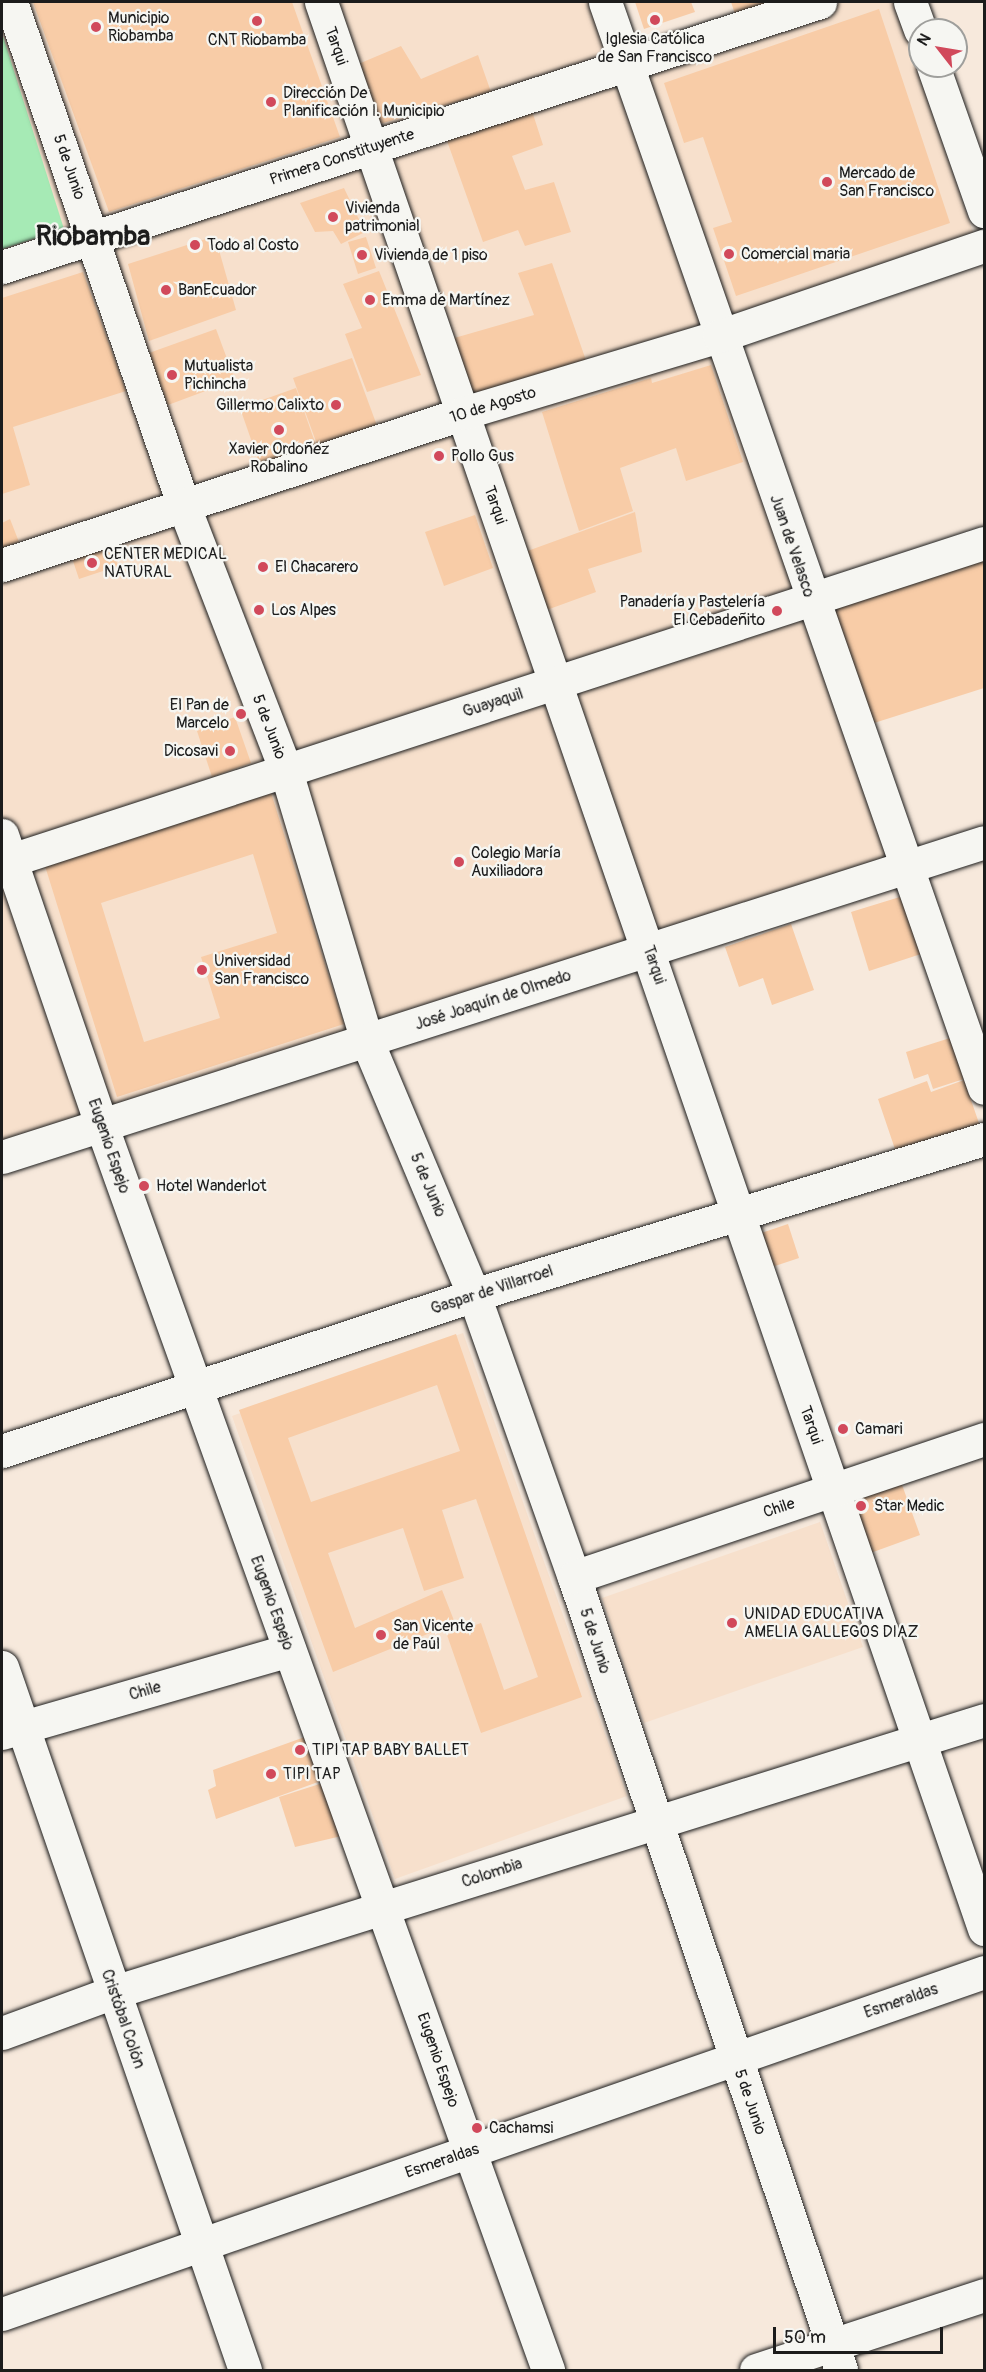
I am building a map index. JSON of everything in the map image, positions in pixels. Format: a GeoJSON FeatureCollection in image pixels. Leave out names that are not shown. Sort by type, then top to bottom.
{"type":"FeatureCollection","features":[{"type":"Feature","properties":{"kind":"street","name":"5 de Junio"},"geometry":{"type":"LineString","coordinates":[[10,2],[94,238],[183,504],[285,771],[367,1041],[474,1295],[574,1576],[654,1820],[837,2358]]}},
{"type":"Feature","properties":{"kind":"street","name":"Tarqui"},"geometry":{"type":"LineString","coordinates":[[321,2],[557,682],[984,1929]]}},
{"type":"Feature","properties":{"kind":"street","name":"Juan de Velasco"},"geometry":{"type":"LineString","coordinates":[[604,2],[904,866],[984,1088]]}},
{"type":"Feature","properties":{"kind":"street"},"geometry":{"type":"LineString","coordinates":[[910,2],[916,18]]}},
{"type":"Feature","properties":{"kind":"street","name":"Primera Constituyente"},"geometry":{"type":"LineString","coordinates":[[2,267],[807,4]]}},
{"type":"Feature","properties":{"kind":"street"},"geometry":{"type":"LineString","coordinates":[[937,78],[984,211]]}},
{"type":"Feature","properties":{"kind":"street","name":"10 de Agosto"},"geometry":{"type":"LineString","coordinates":[[2,565],[463,413],[720,336],[984,246]]}},
{"type":"Feature","properties":{"kind":"street","name":"Guayaquil"},"geometry":{"type":"LineString","coordinates":[[4,853],[285,771],[984,543]]}},
{"type":"Feature","properties":{"kind":"street","name":"José Joaquín de Olmedo"},"geometry":{"type":"LineString","coordinates":[[2,1157],[984,842]]}},
{"type":"Feature","properties":{"kind":"street","name":"Eugenio Espejo"},"geometry":{"type":"LineString","coordinates":[[4,853],[289,1650],[385,1907],[548,2370]]}},
{"type":"Feature","properties":{"kind":"street","name":"Gaspar de Villarroel"},"geometry":{"type":"LineString","coordinates":[[2,1451],[474,1295],[984,1139]]}},
{"type":"Feature","properties":{"kind":"street","name":"Chile"},"geometry":{"type":"LineString","coordinates":[[574,1576],[984,1439]]}},
{"type":"Feature","properties":{"kind":"street","name":"Chile"},"geometry":{"type":"LineString","coordinates":[[11,1729],[289,1650]]}},
{"type":"Feature","properties":{"kind":"street","name":"Cristóbal Colón"},"geometry":{"type":"LineString","coordinates":[[2,1667],[11,1729],[114,1992],[245,2370]]}},
{"type":"Feature","properties":{"kind":"street","name":"Colombia"},"geometry":{"type":"LineString","coordinates":[[2,2033],[114,1992],[654,1820],[920,1742],[984,1720]]}},
{"type":"Feature","properties":{"kind":"street","name":"Esmeraldas"},"geometry":{"type":"LineString","coordinates":[[2,2314],[200,2242],[470,2152],[984,1972]]}},
{"type":"Feature","properties":{"kind":"street"},"geometry":{"type":"LineString","coordinates":[[756,2370],[837,2358],[984,2295]]}},
{"type":"Feature","properties":{"kind":"shaded area"},"geometry":{"type":"Polygon","coordinates":[[[2,2],[594,2],[893,868],[2,1145],[2,2]]]}},
{"type":"Feature","properties":{"kind":"shaded area","name":"Mercado de San Francisco"},"geometry":{"type":"Polygon","coordinates":[[[842,2],[895,2],[908,40],[908,78],[921,78],[975,238],[724,324],[639,72],[842,2]]]}},
{"type":"Feature","properties":{"kind":"shaded area","name":"San Vicente de Paúl"},"geometry":{"type":"Polygon","coordinates":[[[463,1333],[627,1796],[395,1879],[232,1416],[463,1333]]]}},
{"type":"Feature","properties":{"kind":"shaded area","name":"UNIDAD EDUCATIVA AMELIA GALLEGOS DIAZ"},"geometry":{"type":"Polygon","coordinates":[[[820,1522],[863,1647],[644,1723],[602,1598],[820,1522]]]}},
{"type":"Feature","properties":{"kind":"green space"},"geometry":{"type":"Polygon","coordinates":[[[2,33],[64,229],[2,249],[2,33]]]}},
{"type":"Feature","properties":{"kind":"building"},"geometry":{"type":"Polygon","coordinates":[[[33,2],[292,2],[340,137],[109,212],[33,2]]]}},
{"type":"Feature","properties":{"kind":"building","name":"Iglesia Católica de San Francisco"},"geometry":{"type":"Polygon","coordinates":[[[635,2],[691,2],[695,12],[644,29],[635,2]]]}},
{"type":"Feature","properties":{"kind":"building"},"geometry":{"type":"Polygon","coordinates":[[[731,2],[776,2],[735,14],[731,2]]]}},
{"type":"Feature","properties":{"kind":"building","name":"Mercado de San Francisco"},"geometry":{"type":"Polygon","coordinates":[[[879,9],[950,223],[736,296],[713,228],[732,222],[703,137],[684,143],[664,83],[879,9]]]}},
{"type":"Feature","properties":{"kind":"building"},"geometry":{"type":"Polygon","coordinates":[[[401,46],[421,79],[478,55],[491,92],[376,125],[356,65],[401,46]]]}},
{"type":"Feature","properties":{"kind":"building"},"geometry":{"type":"Polygon","coordinates":[[[532,111],[543,145],[512,156],[525,190],[554,182],[571,232],[525,246],[518,230],[483,242],[446,138],[532,111]]]}},
{"type":"Feature","properties":{"kind":"building","name":"Vivienda patrimonial"},"geometry":{"type":"Polygon","coordinates":[[[344,188],[365,232],[341,244],[333,231],[315,232],[300,203],[344,188]]]}},
{"type":"Feature","properties":{"kind":"building"},"geometry":{"type":"Polygon","coordinates":[[[215,236],[236,310],[149,341],[128,264],[215,236]]]}},
{"type":"Feature","properties":{"kind":"building","name":"Vivienda de 1 piso"},"geometry":{"type":"Polygon","coordinates":[[[366,237],[376,268],[358,274],[348,242],[366,237]]]}},
{"type":"Feature","properties":{"kind":"building"},"geometry":{"type":"Polygon","coordinates":[[[552,263],[589,369],[467,408],[444,341],[534,315],[518,273],[552,263]]]}},
{"type":"Feature","properties":{"kind":"building"},"geometry":{"type":"Polygon","coordinates":[[[379,271],[421,375],[367,392],[345,334],[362,328],[343,284],[379,271]]]}},
{"type":"Feature","properties":{"kind":"building"},"geometry":{"type":"Polygon","coordinates":[[[83,272],[126,391],[13,427],[30,485],[2,494],[2,298],[83,272]]]}},
{"type":"Feature","properties":{"kind":"building"},"geometry":{"type":"Polygon","coordinates":[[[216,329],[235,380],[168,405],[149,353],[216,329]]]}},
{"type":"Feature","properties":{"kind":"building","name":"Gillermo Calixto"},"geometry":{"type":"Polygon","coordinates":[[[352,358],[379,431],[319,450],[293,378],[352,358]]]}},
{"type":"Feature","properties":{"kind":"building"},"geometry":{"type":"Polygon","coordinates":[[[711,365],[743,462],[686,481],[676,448],[620,468],[633,511],[579,531],[542,412],[651,378],[652,383],[711,365]]]}},
{"type":"Feature","properties":{"kind":"building","name":"Xavier Ordoñez Robalino"},"geometry":{"type":"Polygon","coordinates":[[[296,388],[318,451],[262,471],[240,408],[296,388]]]}},
{"type":"Feature","properties":{"kind":"building"},"geometry":{"type":"Polygon","coordinates":[[[635,512],[642,552],[588,569],[596,592],[544,611],[522,553],[635,512]]]}},
{"type":"Feature","properties":{"kind":"building"},"geometry":{"type":"Polygon","coordinates":[[[475,515],[493,568],[444,586],[425,532],[475,515]]]}},
{"type":"Feature","properties":{"kind":"building"},"geometry":{"type":"Polygon","coordinates":[[[10,519],[19,542],[2,548],[2,523],[10,519]]]}},
{"type":"Feature","properties":{"kind":"building"},"geometry":{"type":"Polygon","coordinates":[[[111,545],[118,566],[79,579],[72,558],[111,545]]]}},
{"type":"Feature","properties":{"kind":"building"},"geometry":{"type":"Polygon","coordinates":[[[984,555],[984,688],[871,724],[830,603],[984,555]]]}},
{"type":"Feature","properties":{"kind":"building"},"geometry":{"type":"Polygon","coordinates":[[[235,717],[251,763],[212,777],[197,731],[235,717]]]}},
{"type":"Feature","properties":{"kind":"building","name":"Universidad San Francisco"},"geometry":{"type":"Polygon","coordinates":[[[271,793],[344,1024],[117,1097],[45,866],[271,793]],[[253,854],[101,903],[144,1042],[220,1018],[201,957],[277,933],[253,854]]]}},
{"type":"Feature","properties":{"kind":"building"},"geometry":{"type":"Polygon","coordinates":[[[903,896],[921,954],[869,971],[851,912],[903,896]]]}},
{"type":"Feature","properties":{"kind":"building"},"geometry":{"type":"Polygon","coordinates":[[[791,924],[814,990],[772,1005],[763,978],[739,987],[725,947],[791,924]]]}},
{"type":"Feature","properties":{"kind":"building"},"geometry":{"type":"Polygon","coordinates":[[[950,1038],[964,1079],[933,1089],[928,1074],[914,1079],[906,1052],[950,1038]]]}},
{"type":"Feature","properties":{"kind":"building"},"geometry":{"type":"Polygon","coordinates":[[[964,1080],[980,1126],[897,1155],[878,1099],[927,1081],[931,1092],[964,1080]]]}},
{"type":"Feature","properties":{"kind":"building"},"geometry":{"type":"Polygon","coordinates":[[[788,1224],[799,1258],[769,1268],[758,1234],[788,1224]]]}},
{"type":"Feature","properties":{"kind":"building","name":"San Vicente de Paúl"},"geometry":{"type":"Polygon","coordinates":[[[456,1334],[582,1697],[481,1733],[447,1635],[481,1623],[504,1690],[538,1677],[476,1499],[442,1510],[464,1578],[424,1591],[403,1528],[328,1553],[355,1628],[442,1590],[455,1623],[333,1672],[239,1410],[456,1334]],[[437,1385],[288,1438],[311,1502],[460,1451],[437,1385]]]}},
{"type":"Feature","properties":{"kind":"building"},"geometry":{"type":"Polygon","coordinates":[[[901,1482],[920,1535],[865,1555],[846,1501],[901,1482]]]}},
{"type":"Feature","properties":{"kind":"building","name":"TIPI TAP"},"geometry":{"type":"Polygon","coordinates":[[[313,1734],[329,1778],[216,1819],[208,1790],[216,1786],[213,1770],[313,1734]]]}},
{"type":"Feature","properties":{"kind":"building"},"geometry":{"type":"Polygon","coordinates":[[[332,1780],[350,1834],[295,1847],[279,1797],[332,1780]]]}},
{"type":"Feature","properties":{"kind":"place","name":"Iglesia Católica de San Francisco"},"geometry":{"type":"Point","coordinates":[655,20]}},
{"type":"Feature","properties":{"kind":"place","name":"CNT Riobamba"},"geometry":{"type":"Point","coordinates":[257,21]}},
{"type":"Feature","properties":{"kind":"place","name":"Municipio Riobamba"},"geometry":{"type":"Point","coordinates":[96,27]}},
{"type":"Feature","properties":{"kind":"place","name":"Dirección De Planificación I. Municipio"},"geometry":{"type":"Point","coordinates":[271,102]}},
{"type":"Feature","properties":{"kind":"place","name":"Mercado de San Francisco"},"geometry":{"type":"Point","coordinates":[827,182]}},
{"type":"Feature","properties":{"kind":"place","name":"Vivienda patrimonial"},"geometry":{"type":"Point","coordinates":[333,217]}},
{"type":"Feature","properties":{"kind":"place","name":"Todo al Costo"},"geometry":{"type":"Point","coordinates":[195,245]}},
{"type":"Feature","properties":{"kind":"place","name":"Comercial maria"},"geometry":{"type":"Point","coordinates":[729,254]}},
{"type":"Feature","properties":{"kind":"place","name":"Vivienda de 1 piso"},"geometry":{"type":"Point","coordinates":[362,255]}},
{"type":"Feature","properties":{"kind":"place","name":"BanEcuador"},"geometry":{"type":"Point","coordinates":[166,290]}},
{"type":"Feature","properties":{"kind":"place","name":"Emma de Martínez"},"geometry":{"type":"Point","coordinates":[370,300]}},
{"type":"Feature","properties":{"kind":"place","name":"Mutualista Pichincha"},"geometry":{"type":"Point","coordinates":[172,375]}},
{"type":"Feature","properties":{"kind":"place","name":"Gillermo Calixto"},"geometry":{"type":"Point","coordinates":[336,405]}},
{"type":"Feature","properties":{"kind":"place","name":"Xavier Ordoñez Robalino"},"geometry":{"type":"Point","coordinates":[279,430]}},
{"type":"Feature","properties":{"kind":"place","name":"Pollo Gus"},"geometry":{"type":"Point","coordinates":[439,456]}},
{"type":"Feature","properties":{"kind":"place","name":"CENTER MEDICAL NATURAL"},"geometry":{"type":"Point","coordinates":[92,563]}},
{"type":"Feature","properties":{"kind":"place","name":"El Chacarero"},"geometry":{"type":"Point","coordinates":[263,567]}},
{"type":"Feature","properties":{"kind":"place","name":"Los Alpes"},"geometry":{"type":"Point","coordinates":[259,610]}},
{"type":"Feature","properties":{"kind":"place","name":"Panadería y Pastelería El Cebadeñito"},"geometry":{"type":"Point","coordinates":[777,611]}},
{"type":"Feature","properties":{"kind":"place","name":"El Pan de Marcelo"},"geometry":{"type":"Point","coordinates":[241,714]}},
{"type":"Feature","properties":{"kind":"place","name":"Dicosavi"},"geometry":{"type":"Point","coordinates":[230,751]}},
{"type":"Feature","properties":{"kind":"place","name":"Colegio María Auxiliadora"},"geometry":{"type":"Point","coordinates":[459,862]}},
{"type":"Feature","properties":{"kind":"place","name":"Universidad San Francisco"},"geometry":{"type":"Point","coordinates":[202,970]}},
{"type":"Feature","properties":{"kind":"place","name":"Hotel Wanderlot"},"geometry":{"type":"Point","coordinates":[144,1186]}},
{"type":"Feature","properties":{"kind":"place","name":"Camari"},"geometry":{"type":"Point","coordinates":[843,1429]}},
{"type":"Feature","properties":{"kind":"place","name":"Star Medic"},"geometry":{"type":"Point","coordinates":[861,1506]}},
{"type":"Feature","properties":{"kind":"place","name":"UNIDAD EDUCATIVA AMELIA GALLEGOS DIAZ"},"geometry":{"type":"Point","coordinates":[732,1623]}},
{"type":"Feature","properties":{"kind":"place","name":"San Vicente de Paúl"},"geometry":{"type":"Point","coordinates":[381,1635]}},
{"type":"Feature","properties":{"kind":"place","name":"TIPI TAP BABY BALLET"},"geometry":{"type":"Point","coordinates":[300,1750]}},
{"type":"Feature","properties":{"kind":"place","name":"TIPI TAP"},"geometry":{"type":"Point","coordinates":[271,1774]}},
{"type":"Feature","properties":{"kind":"place","name":"Cachamsi"},"geometry":{"type":"Point","coordinates":[477,2128]}},
{"type":"Feature","properties":{"kind":"district","name":"Riobamba"},"geometry":{"type":"Point","coordinates":[93,237]}}]}
